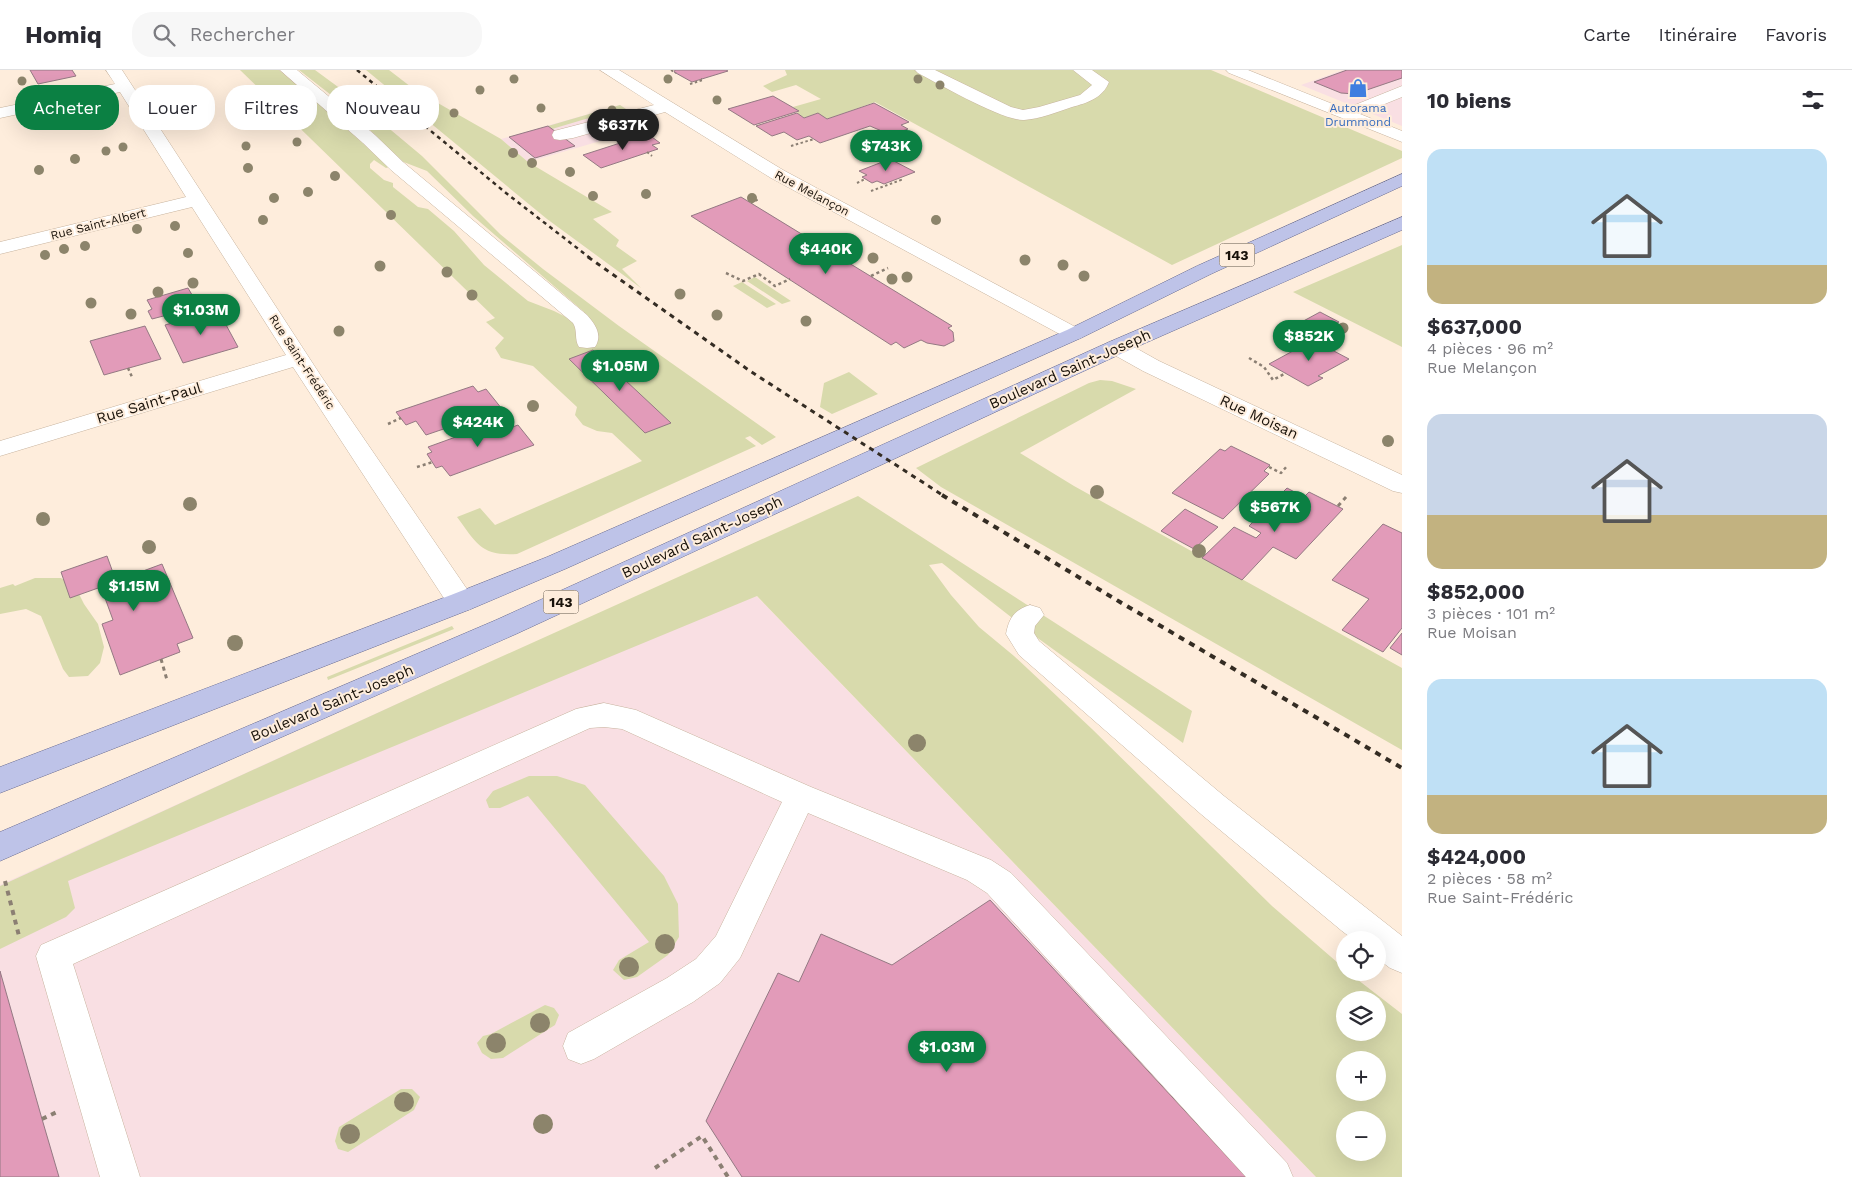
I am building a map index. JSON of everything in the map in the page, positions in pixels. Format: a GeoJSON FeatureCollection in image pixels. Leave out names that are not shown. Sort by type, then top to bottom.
{"type":"FeatureCollection","features":[{"type":"Feature","properties":{"kind":"main road","name":"Boulevard Saint-Joseph"},"geometry":{"type":"LineString","coordinates":[[0,780],[461,602],[608,540],[1074,334],[1204,270],[1402,179]]}},
{"type":"Feature","properties":{"kind":"main road","name":"Boulevard Saint-Joseph"},"geometry":{"type":"LineString","coordinates":[[0,847],[560,603],[1117,346],[1401,224]]}},
{"type":"Feature","properties":{"kind":"street"},"geometry":{"type":"LineString","coordinates":[[288,70],[369,139],[397,166],[580,319],[587,328],[588,342]]}},
{"type":"Feature","properties":{"kind":"street","name":"Rue Melançon"},"geometry":{"type":"LineString","coordinates":[[608,70],[777,174],[1074,334]]}},
{"type":"Feature","properties":{"kind":"street"},"geometry":{"type":"LineString","coordinates":[[923,70],[1005,110],[1015,114],[1027,115],[1070,104],[1093,93],[1101,82],[1081,70]]}},
{"type":"Feature","properties":{"kind":"street"},"geometry":{"type":"LineString","coordinates":[[1234,70],[1402,137]]}},
{"type":"Feature","properties":{"kind":"street"},"geometry":{"type":"LineString","coordinates":[[0,113],[119,78]]}},
{"type":"Feature","properties":{"kind":"street","name":"Rue Saint-Frédéric"},"geometry":{"type":"LineString","coordinates":[[119,78],[298,358],[461,602]]}},
{"type":"Feature","properties":{"kind":"street"},"geometry":{"type":"LineString","coordinates":[[1346,114],[1374,102],[1399,86]]}},
{"type":"Feature","properties":{"kind":"street"},"geometry":{"type":"LineString","coordinates":[[1374,102],[1396,111]]}},
{"type":"Feature","properties":{"kind":"street"},"geometry":{"type":"LineString","coordinates":[[560,135],[666,107]]}},
{"type":"Feature","properties":{"kind":"street","name":"Rue Saint-Albert"},"geometry":{"type":"LineString","coordinates":[[0,248],[197,200]]}},
{"type":"Feature","properties":{"kind":"street","name":"Rue Moisan"},"geometry":{"type":"LineString","coordinates":[[1117,346],[1151,366],[1402,485]]}},
{"type":"Feature","properties":{"kind":"street","name":"Rue Saint-Paul"},"geometry":{"type":"LineString","coordinates":[[0,449],[298,358]]}},
{"type":"Feature","properties":{"kind":"street"},"geometry":{"type":"LineString","coordinates":[[1030,615],[1022,622],[1020,634],[1029,648],[1302,881],[1402,957]]}},
{"type":"Feature","properties":{"kind":"street"},"geometry":{"type":"LineString","coordinates":[[120,1177],[53,956],[586,717],[604,715],[626,718],[800,796],[979,870],[999,883],[1273,1177]]}},
{"type":"Feature","properties":{"kind":"street"},"geometry":{"type":"LineString","coordinates":[[580,1046],[680,990],[708,971],[728,947],[800,796]]}},
{"type":"Feature","properties":{"kind":"path"},"geometry":{"type":"LineString","coordinates":[[671,70],[676,73]]}},
{"type":"Feature","properties":{"kind":"path"},"geometry":{"type":"LineString","coordinates":[[788,147],[814,139]]}},
{"type":"Feature","properties":{"kind":"path"},"geometry":{"type":"LineString","coordinates":[[647,152],[652,156]]}},
{"type":"Feature","properties":{"kind":"path"},"geometry":{"type":"LineString","coordinates":[[869,192],[901,180],[899,179]]}},
{"type":"Feature","properties":{"kind":"path"},"geometry":{"type":"LineString","coordinates":[[870,276],[888,268]]}},
{"type":"Feature","properties":{"kind":"path"},"geometry":{"type":"LineString","coordinates":[[726,273],[743,281],[759,274],[775,286],[790,279]]}},
{"type":"Feature","properties":{"kind":"path"},"geometry":{"type":"LineString","coordinates":[[1249,358],[1264,367],[1272,380],[1286,373]]}},
{"type":"Feature","properties":{"kind":"path"},"geometry":{"type":"LineString","coordinates":[[388,424],[401,418]]}},
{"type":"Feature","properties":{"kind":"path"},"geometry":{"type":"LineString","coordinates":[[417,467],[432,462]]}},
{"type":"Feature","properties":{"kind":"path"},"geometry":{"type":"LineString","coordinates":[[1269,467],[1281,473],[1292,462]]}},
{"type":"Feature","properties":{"kind":"path"},"geometry":{"type":"LineString","coordinates":[[1338,506],[1352,490]]}},
{"type":"Feature","properties":{"kind":"path"},"geometry":{"type":"LineString","coordinates":[[161,659],[168,681]]}},
{"type":"Feature","properties":{"kind":"path"},"geometry":{"type":"LineString","coordinates":[[42,1119],[63,1109]]}},
{"type":"Feature","properties":{"kind":"path"},"geometry":{"type":"LineString","coordinates":[[655,1168],[702,1136],[728,1177]]}},
{"type":"Feature","properties":{"kind":"shaded area"},"geometry":{"type":"Polygon","coordinates":[[[1343,70],[1402,70],[1402,126],[1301,85],[1343,70]]]}},
{"type":"Feature","properties":{"kind":"shaded area"},"geometry":{"type":"Polygon","coordinates":[[[620,105],[652,126],[528,162],[501,139],[620,105]]]}},
{"type":"Feature","properties":{"kind":"shaded area"},"geometry":{"type":"Polygon","coordinates":[[[747,586],[1316,1177],[0,1177],[0,885],[434,687],[747,586]]]}},
{"type":"Feature","properties":{"kind":"green space"},"geometry":{"type":"Polygon","coordinates":[[[240,70],[279,70],[297,85],[255,85],[240,70]]]}},
{"type":"Feature","properties":{"kind":"green space"},"geometry":{"type":"Polygon","coordinates":[[[299,70],[315,70],[335,85],[327,85],[327,92],[299,70]]]}},
{"type":"Feature","properties":{"kind":"green space"},"geometry":{"type":"Polygon","coordinates":[[[366,70],[389,70],[408,85],[384,85],[366,70]]]}},
{"type":"Feature","properties":{"kind":"green space"},"geometry":{"type":"Polygon","coordinates":[[[785,70],[1211,70],[1402,151],[1402,158],[1172,265],[875,102],[827,119],[817,113],[804,118],[793,107],[821,99],[796,85],[772,92],[763,86],[787,75],[785,70]]]}},
{"type":"Feature","properties":{"kind":"green space"},"geometry":{"type":"Polygon","coordinates":[[[317,102],[327,111],[327,130],[348,130],[389,167],[386,168],[374,160],[370,164],[370,168],[384,180],[393,183],[393,187],[418,207],[428,209],[454,231],[484,265],[528,301],[570,319],[582,315],[584,312],[473,216],[427,171],[401,161],[370,130],[391,130],[422,156],[500,234],[543,269],[619,326],[776,437],[762,445],[750,436],[745,438],[756,446],[517,554],[495,553],[487,550],[475,541],[457,517],[480,508],[495,525],[642,461],[612,433],[597,431],[583,425],[575,415],[577,407],[533,366],[501,358],[495,348],[504,338],[486,322],[495,318],[302,130],[317,130],[317,102]],[[570,360],[645,433],[670,423],[570,360]]]}},
{"type":"Feature","properties":{"kind":"green space"},"geometry":{"type":"Polygon","coordinates":[[[439,104],[501,139],[528,162],[612,212],[593,219],[619,240],[616,246],[637,261],[622,269],[641,288],[547,219],[439,130],[439,104]]]}},
{"type":"Feature","properties":{"kind":"green space"},"geometry":{"type":"Polygon","coordinates":[[[620,105],[626,109],[619,109],[552,129],[548,126],[620,105]]]}},
{"type":"Feature","properties":{"kind":"green space"},"geometry":{"type":"Polygon","coordinates":[[[1402,245],[1402,347],[1293,292],[1402,245]]]}},
{"type":"Feature","properties":{"kind":"green space"},"geometry":{"type":"Polygon","coordinates":[[[755,277],[791,301],[782,304],[747,281],[755,277]]]}},
{"type":"Feature","properties":{"kind":"green space"},"geometry":{"type":"Polygon","coordinates":[[[742,282],[776,304],[767,308],[733,286],[742,282]]]}},
{"type":"Feature","properties":{"kind":"green space"},"geometry":{"type":"Polygon","coordinates":[[[849,372],[878,394],[832,414],[820,407],[824,383],[849,372]]]}},
{"type":"Feature","properties":{"kind":"green space"},"geometry":{"type":"Polygon","coordinates":[[[1100,380],[1112,381],[1136,389],[1020,453],[1074,486],[1402,668],[1402,750],[941,487],[916,468],[1089,383],[1100,380]]]}},
{"type":"Feature","properties":{"kind":"green space"},"geometry":{"type":"Polygon","coordinates":[[[858,496],[1192,711],[1183,743],[1039,639],[942,563],[929,565],[951,595],[979,627],[1014,656],[1092,729],[1272,906],[1336,961],[1336,981],[1359,981],[1372,991],[1336,991],[1336,1041],[1386,1041],[1386,1002],[1402,1014],[1402,1177],[1316,1177],[757,596],[68,881],[75,908],[66,917],[0,949],[0,886],[434,687],[858,496]]]}},
{"type":"Feature","properties":{"kind":"green space"},"geometry":{"type":"Polygon","coordinates":[[[35,578],[61,578],[76,588],[84,604],[98,624],[104,647],[100,663],[88,676],[69,677],[63,669],[41,616],[26,609],[0,614],[0,588],[13,584],[15,586],[35,578]]]}},
{"type":"Feature","properties":{"kind":"green space"},"geometry":{"type":"Polygon","coordinates":[[[452,626],[454,629],[328,680],[327,677],[452,626]]]}},
{"type":"Feature","properties":{"kind":"green space"},"geometry":{"type":"Polygon","coordinates":[[[529,776],[557,776],[585,785],[664,876],[678,904],[679,937],[668,955],[637,977],[624,980],[613,970],[619,960],[649,942],[528,796],[500,808],[489,808],[486,800],[493,791],[529,776]]]}},
{"type":"Feature","properties":{"kind":"green space"},"geometry":{"type":"Polygon","coordinates":[[[545,1005],[554,1008],[559,1015],[555,1025],[503,1058],[491,1059],[482,1053],[477,1043],[483,1036],[491,1034],[545,1005]]]}},
{"type":"Feature","properties":{"kind":"green space"},"geometry":{"type":"Polygon","coordinates":[[[401,1089],[412,1089],[420,1097],[414,1110],[348,1152],[338,1149],[335,1141],[339,1127],[401,1089]]]}},
{"type":"Feature","properties":{"kind":"building"},"geometry":{"type":"Polygon","coordinates":[[[30,70],[72,70],[76,76],[38,84],[30,70]]]}},
{"type":"Feature","properties":{"kind":"building"},"geometry":{"type":"Polygon","coordinates":[[[675,70],[728,71],[692,82],[674,72],[675,70]]]}},
{"type":"Feature","properties":{"kind":"building"},"geometry":{"type":"Polygon","coordinates":[[[1347,70],[1402,70],[1402,78],[1355,94],[1341,93],[1314,82],[1347,70]]]}},
{"type":"Feature","properties":{"kind":"building"},"geometry":{"type":"Polygon","coordinates":[[[773,96],[799,111],[754,125],[728,109],[773,96]]]}},
{"type":"Feature","properties":{"kind":"building"},"geometry":{"type":"Polygon","coordinates":[[[874,103],[909,122],[901,125],[908,129],[891,135],[870,126],[820,143],[809,136],[797,140],[784,132],[772,136],[756,126],[797,113],[804,118],[818,113],[827,119],[874,103]]]}},
{"type":"Feature","properties":{"kind":"building"},"geometry":{"type":"Polygon","coordinates":[[[548,126],[575,146],[535,158],[509,137],[548,126]]]}},
{"type":"Feature","properties":{"kind":"building"},"geometry":{"type":"Polygon","coordinates":[[[648,134],[660,143],[652,145],[658,149],[601,168],[583,155],[648,134]]]}},
{"type":"Feature","properties":{"kind":"building"},"geometry":{"type":"Polygon","coordinates":[[[890,159],[915,172],[884,184],[877,181],[872,183],[862,177],[867,175],[859,171],[890,159]]]}},
{"type":"Feature","properties":{"kind":"building"},"geometry":{"type":"Polygon","coordinates":[[[741,197],[952,326],[948,328],[953,332],[954,341],[944,346],[921,340],[904,348],[896,342],[891,345],[691,216],[741,197]]]}},
{"type":"Feature","properties":{"kind":"building"},"geometry":{"type":"Polygon","coordinates":[[[188,288],[195,300],[167,307],[171,314],[152,319],[148,311],[152,309],[147,300],[188,288]]]}},
{"type":"Feature","properties":{"kind":"building"},"geometry":{"type":"Polygon","coordinates":[[[218,310],[238,347],[183,363],[165,325],[218,310]]]}},
{"type":"Feature","properties":{"kind":"building"},"geometry":{"type":"Polygon","coordinates":[[[1320,312],[1339,322],[1315,335],[1296,325],[1320,312]]]}},
{"type":"Feature","properties":{"kind":"building"},"geometry":{"type":"Polygon","coordinates":[[[145,326],[161,359],[104,375],[90,341],[145,326]]]}},
{"type":"Feature","properties":{"kind":"building"},"geometry":{"type":"Polygon","coordinates":[[[1313,340],[1349,359],[1318,376],[1323,378],[1308,386],[1269,364],[1313,340]]]}},
{"type":"Feature","properties":{"kind":"building"},"geometry":{"type":"Polygon","coordinates":[[[593,350],[671,423],[645,433],[569,359],[593,350]]]}},
{"type":"Feature","properties":{"kind":"building"},"geometry":{"type":"Polygon","coordinates":[[[473,386],[478,392],[486,389],[502,409],[426,435],[416,421],[406,425],[396,412],[473,386]]]}},
{"type":"Feature","properties":{"kind":"building"},"geometry":{"type":"Polygon","coordinates":[[[500,421],[507,429],[518,425],[534,445],[450,476],[442,466],[436,468],[427,454],[432,452],[428,447],[500,421]]]}},
{"type":"Feature","properties":{"kind":"building"},"geometry":{"type":"Polygon","coordinates":[[[1231,446],[1270,465],[1264,471],[1269,474],[1223,519],[1172,493],[1220,449],[1225,451],[1231,446]]]}},
{"type":"Feature","properties":{"kind":"building"},"geometry":{"type":"Polygon","coordinates":[[[1287,488],[1304,497],[1309,492],[1343,509],[1296,559],[1273,547],[1242,580],[1202,558],[1234,527],[1256,538],[1261,533],[1249,526],[1287,488]]]}},
{"type":"Feature","properties":{"kind":"building"},"geometry":{"type":"Polygon","coordinates":[[[1185,509],[1218,527],[1194,549],[1161,531],[1185,509]]]}},
{"type":"Feature","properties":{"kind":"building"},"geometry":{"type":"Polygon","coordinates":[[[1383,524],[1402,533],[1402,628],[1383,652],[1342,630],[1369,599],[1332,580],[1383,524]]]}},
{"type":"Feature","properties":{"kind":"building"},"geometry":{"type":"Polygon","coordinates":[[[107,556],[116,581],[162,564],[193,638],[177,644],[180,652],[120,675],[102,624],[113,620],[101,587],[70,598],[61,572],[107,556]]]}},
{"type":"Feature","properties":{"kind":"building"},"geometry":{"type":"Polygon","coordinates":[[[1402,633],[1402,655],[1390,648],[1402,633]]]}},
{"type":"Feature","properties":{"kind":"building"},"geometry":{"type":"Polygon","coordinates":[[[990,900],[1246,1177],[742,1177],[706,1121],[778,973],[799,982],[821,934],[892,965],[990,900]]]}},
{"type":"Feature","properties":{"kind":"building"},"geometry":{"type":"Polygon","coordinates":[[[0,971],[42,1119],[59,1177],[0,1177],[0,971]]]}},
{"type":"Feature","properties":{"kind":"railway"},"geometry":{"type":"LineString","coordinates":[[357,70],[506,193],[590,258]]}},
{"type":"Feature","properties":{"kind":"railway"},"geometry":{"type":"LineString","coordinates":[[588,257],[750,371],[944,496]]}},
{"type":"Feature","properties":{"kind":"railway"},"geometry":{"type":"LineString","coordinates":[[942,495],[1402,768]]}},
{"type":"Feature","properties":{"kind":"place","name":"Autorama Drummond"},"geometry":{"type":"Point","coordinates":[1358,88]}}]}
